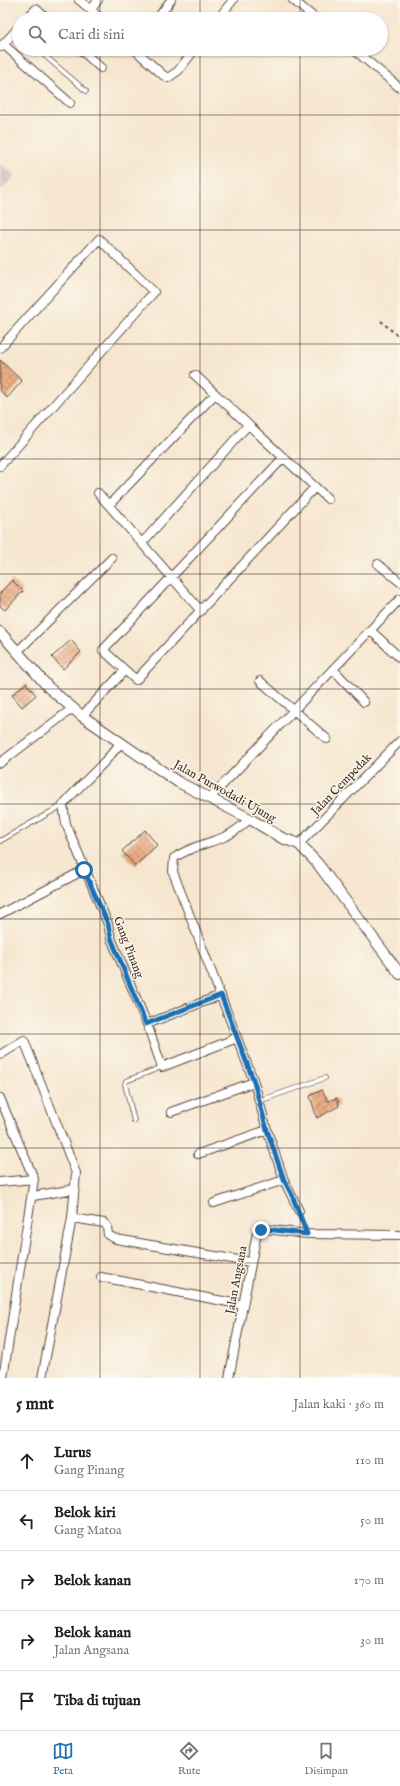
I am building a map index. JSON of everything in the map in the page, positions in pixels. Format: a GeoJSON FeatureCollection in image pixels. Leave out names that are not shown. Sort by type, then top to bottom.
{"type":"FeatureCollection","features":[{"type":"Feature","properties":{"kind":"street"},"geometry":{"type":"LineString","coordinates":[[79,0],[91,10],[98,0]]}},
{"type":"Feature","properties":{"kind":"street"},"geometry":{"type":"LineString","coordinates":[[162,12],[171,0]]}},
{"type":"Feature","properties":{"kind":"street"},"geometry":{"type":"LineString","coordinates":[[224,12],[233,0]]}},
{"type":"Feature","properties":{"kind":"street"},"geometry":{"type":"LineString","coordinates":[[293,0],[308,12]]}},
{"type":"Feature","properties":{"kind":"street"},"geometry":{"type":"LineString","coordinates":[[12,36],[2,46],[12,54]]}},
{"type":"Feature","properties":{"kind":"street"},"geometry":{"type":"LineString","coordinates":[[14,56],[70,103]]}},
{"type":"Feature","properties":{"kind":"street"},"geometry":{"type":"LineString","coordinates":[[88,56],[101,68]]}},
{"type":"Feature","properties":{"kind":"street"},"geometry":{"type":"LineString","coordinates":[[142,56],[168,78],[178,71],[190,56]]}},
{"type":"Feature","properties":{"kind":"street"},"geometry":{"type":"LineString","coordinates":[[362,56],[398,83]]}},
{"type":"Feature","properties":{"kind":"street"},"geometry":{"type":"LineString","coordinates":[[0,348],[98,239],[154,292],[0,466]]}},
{"type":"Feature","properties":{"kind":"street"},"geometry":{"type":"LineString","coordinates":[[195,375],[328,499]]}},
{"type":"Feature","properties":{"kind":"street"},"geometry":{"type":"LineString","coordinates":[[109,505],[215,394]]}},
{"type":"Feature","properties":{"kind":"street"},"geometry":{"type":"LineString","coordinates":[[142,543],[248,425]]}},
{"type":"Feature","properties":{"kind":"street"},"geometry":{"type":"LineString","coordinates":[[283,458],[103,650],[136,680],[315,487]]}},
{"type":"Feature","properties":{"kind":"street"},"geometry":{"type":"LineString","coordinates":[[98,493],[201,611]]}},
{"type":"Feature","properties":{"kind":"street"},"geometry":{"type":"LineString","coordinates":[[17,652],[112,558]]}},
{"type":"Feature","properties":{"kind":"street"},"geometry":{"type":"LineString","coordinates":[[378,564],[400,582]]}},
{"type":"Feature","properties":{"kind":"street"},"geometry":{"type":"LineString","coordinates":[[210,798],[400,599]]}},
{"type":"Feature","properties":{"kind":"street"},"geometry":{"type":"LineString","coordinates":[[370,630],[400,658]]}},
{"type":"Feature","properties":{"kind":"street","name":"Jalan Purwodadi Ujung"},"geometry":{"type":"LineString","coordinates":[[0,632],[49,688],[82,716],[178,782],[250,819],[282,838],[299,844],[318,864],[400,974]]}},
{"type":"Feature","properties":{"kind":"street"},"geometry":{"type":"LineString","coordinates":[[332,669],[364,702]]}},
{"type":"Feature","properties":{"kind":"street"},"geometry":{"type":"LineString","coordinates":[[82,716],[126,670]]}},
{"type":"Feature","properties":{"kind":"street"},"geometry":{"type":"LineString","coordinates":[[260,680],[328,739]]}},
{"type":"Feature","properties":{"kind":"street"},"geometry":{"type":"LineString","coordinates":[[0,763],[73,708]]}},
{"type":"Feature","properties":{"kind":"street","name":"Jalan Cempedak"},"geometry":{"type":"LineString","coordinates":[[299,844],[400,741]]}},
{"type":"Feature","properties":{"kind":"street"},"geometry":{"type":"LineString","coordinates":[[62,805],[75,790],[111,757],[121,742]]}},
{"type":"Feature","properties":{"kind":"street","name":"Gang Pinang"},"geometry":{"type":"LineString","coordinates":[[62,805],[66,824],[84,870],[108,924],[111,938],[162,1067]]}},
{"type":"Feature","properties":{"kind":"street"},"geometry":{"type":"LineString","coordinates":[[250,819],[238,829],[225,836],[183,851],[174,858],[173,872],[254,1082],[267,1130],[284,1180],[298,1211]]}},
{"type":"Feature","properties":{"kind":"street"},"geometry":{"type":"LineString","coordinates":[[0,914],[84,870]]}},
{"type":"Feature","properties":{"kind":"street"},"geometry":{"type":"LineString","coordinates":[[146,1024],[221,995]]}},
{"type":"Feature","properties":{"kind":"street"},"geometry":{"type":"LineString","coordinates":[[162,1067],[237,1038]]}},
{"type":"Feature","properties":{"kind":"street"},"geometry":{"type":"LineString","coordinates":[[0,1055],[24,1040],[76,1173],[72,1218],[42,1378]]}},
{"type":"Feature","properties":{"kind":"street"},"geometry":{"type":"LineString","coordinates":[[171,1112],[254,1082]]}},
{"type":"Feature","properties":{"kind":"street"},"geometry":{"type":"LineString","coordinates":[[0,1098],[34,1178],[3,1378]]}},
{"type":"Feature","properties":{"kind":"street"},"geometry":{"type":"LineString","coordinates":[[198,1154],[267,1130]]}},
{"type":"Feature","properties":{"kind":"street"},"geometry":{"type":"LineString","coordinates":[[0,1182],[34,1178]]}},
{"type":"Feature","properties":{"kind":"street"},"geometry":{"type":"LineString","coordinates":[[214,1203],[284,1180]]}},
{"type":"Feature","properties":{"kind":"street"},"geometry":{"type":"LineString","coordinates":[[32,1196],[75,1189]]}},
{"type":"Feature","properties":{"kind":"street"},"geometry":{"type":"LineString","coordinates":[[72,1218],[104,1222],[107,1226],[108,1235],[116,1239],[250,1262]]}},
{"type":"Feature","properties":{"kind":"street","name":"Jalan Angsana"},"geometry":{"type":"LineString","coordinates":[[229,1378],[250,1262],[257,1233],[266,1229],[307,1234],[400,1235]]}},
{"type":"Feature","properties":{"kind":"street"},"geometry":{"type":"LineString","coordinates":[[101,1277],[243,1305]]}},
{"type":"Feature","properties":{"kind":"lane"},"geometry":{"type":"LineString","coordinates":[[46,56],[86,91]]}},
{"type":"Feature","properties":{"kind":"lane"},"geometry":{"type":"LineString","coordinates":[[0,842],[62,805]]}},
{"type":"Feature","properties":{"kind":"lane"},"geometry":{"type":"LineString","coordinates":[[134,1121],[125,1084],[126,1081],[162,1067]]}},
{"type":"Feature","properties":{"kind":"lane"},"geometry":{"type":"LineString","coordinates":[[259,1101],[324,1078]]}},
{"type":"Feature","properties":{"kind":"path"},"geometry":{"type":"LineString","coordinates":[[381,321],[400,338]]}},
{"type":"Feature","properties":{"kind":"shaded area"},"geometry":{"type":"Polygon","coordinates":[[[0,164],[16,175],[0,190],[0,164]]]}},
{"type":"Feature","properties":{"kind":"building"},"geometry":{"type":"Polygon","coordinates":[[[0,360],[22,381],[7,398],[0,390],[0,360]]]}},
{"type":"Feature","properties":{"kind":"building"},"geometry":{"type":"Polygon","coordinates":[[[12,580],[23,591],[5,610],[0,606],[0,593],[12,580]]]}},
{"type":"Feature","properties":{"kind":"building"},"geometry":{"type":"Polygon","coordinates":[[[71,640],[81,652],[63,669],[52,657],[71,640]]]}},
{"type":"Feature","properties":{"kind":"building"},"geometry":{"type":"Polygon","coordinates":[[[26,683],[36,695],[22,707],[12,695],[26,683]]]}},
{"type":"Feature","properties":{"kind":"building"},"geometry":{"type":"Polygon","coordinates":[[[145,830],[157,845],[135,866],[122,851],[145,830]]]}},
{"type":"Feature","properties":{"kind":"building"},"geometry":{"type":"Polygon","coordinates":[[[322,1090],[328,1101],[337,1098],[339,1106],[317,1118],[310,1096],[322,1090]]]}},
{"type":"Feature","properties":{"kind":"route"},"geometry":{"type":"LineString","coordinates":[[84,870],[108,924],[111,938],[146,1024],[221,995],[254,1082],[267,1130],[284,1180],[292,1195],[307,1234],[266,1229],[261,1230]]}}]}
